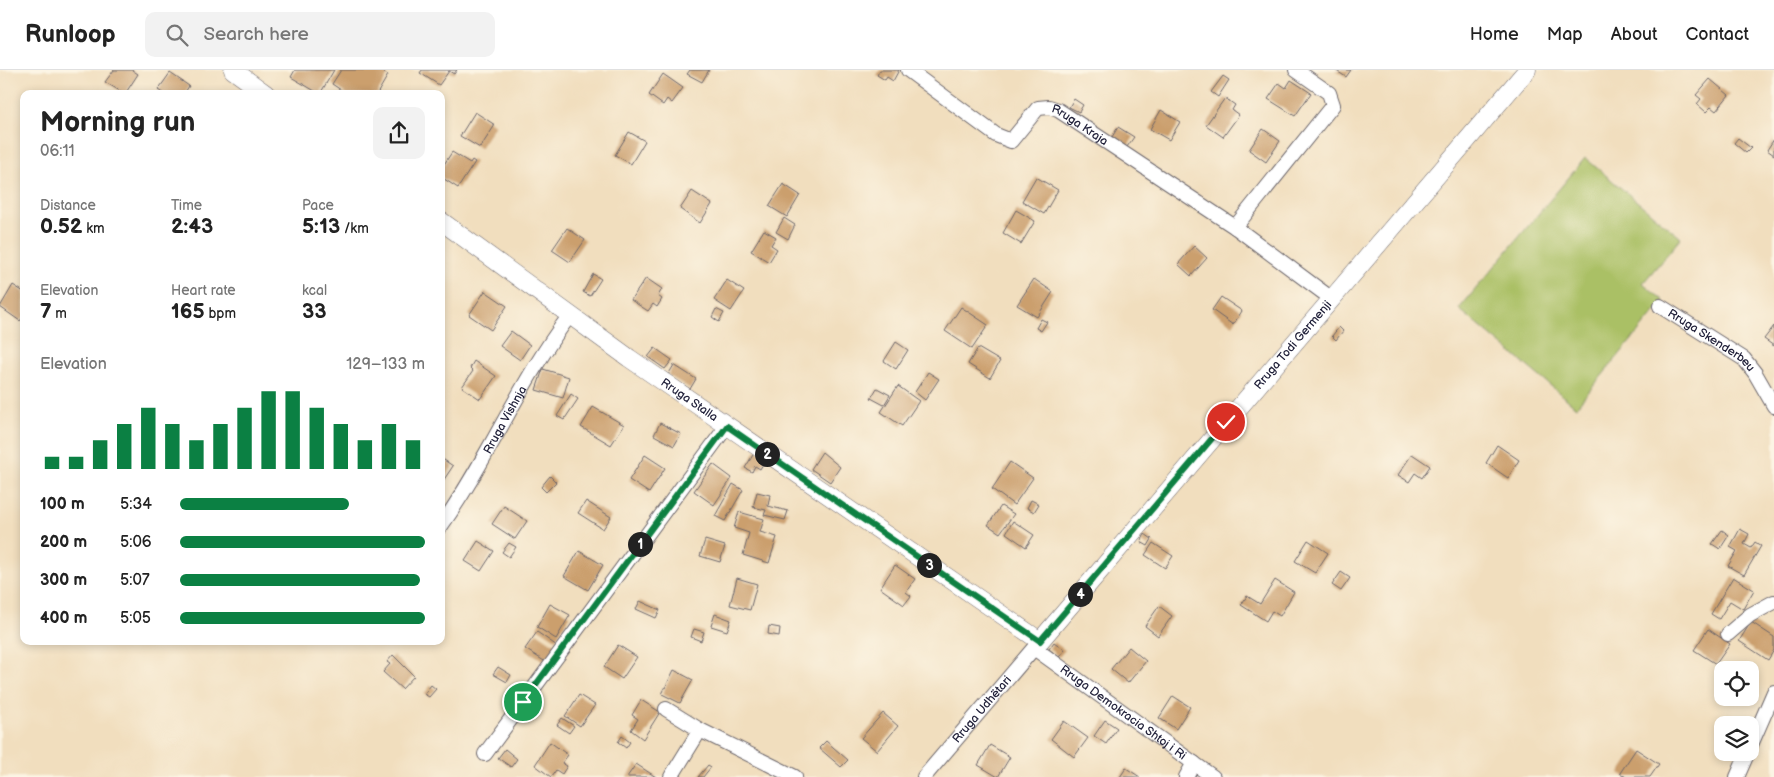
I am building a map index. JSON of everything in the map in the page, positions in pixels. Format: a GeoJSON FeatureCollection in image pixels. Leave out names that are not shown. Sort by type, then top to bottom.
{"type":"FeatureCollection","features":[{"type":"Feature","properties":{"kind":"street"},"geometry":{"type":"LineString","coordinates":[[233,70],[260,90]]}},
{"type":"Feature","properties":{"kind":"street","name":"Rruga Kraja"},"geometry":{"type":"LineString","coordinates":[[908,70],[996,135],[1012,141],[1038,108],[1048,107],[1058,110],[1235,228],[1332,299]]}},
{"type":"Feature","properties":{"kind":"street"},"geometry":{"type":"LineString","coordinates":[[1235,228],[1333,105],[1329,93],[1296,70]]}},
{"type":"Feature","properties":{"kind":"street","name":"Rruga Todi Germenji"},"geometry":{"type":"LineString","coordinates":[[1037,644],[1527,70]]}},
{"type":"Feature","properties":{"kind":"street","name":"Rruga Stalla"},"geometry":{"type":"LineString","coordinates":[[445,224],[570,315],[1037,644]]}},
{"type":"Feature","properties":{"kind":"street","name":"Rruga Skenderbeu"},"geometry":{"type":"LineString","coordinates":[[1660,306],[1744,359],[1755,372],[1774,406]]}},
{"type":"Feature","properties":{"kind":"street","name":"Rruga Vishnja"},"geometry":{"type":"LineString","coordinates":[[445,520],[468,488],[513,402],[570,315]]}},
{"type":"Feature","properties":{"kind":"street"},"geometry":{"type":"LineString","coordinates":[[485,754],[727,426]]}},
{"type":"Feature","properties":{"kind":"street"},"geometry":{"type":"LineString","coordinates":[[1728,634],[1750,615],[1774,602]]}},
{"type":"Feature","properties":{"kind":"street","name":"Rruga Demokracia Shtoj i Ri"},"geometry":{"type":"LineString","coordinates":[[1037,644],[1213,777]]}},
{"type":"Feature","properties":{"kind":"street","name":"Rruga Udhëtari"},"geometry":{"type":"LineString","coordinates":[[924,777],[1037,644]]}},
{"type":"Feature","properties":{"kind":"street"},"geometry":{"type":"LineString","coordinates":[[1759,726],[1774,692]]}},
{"type":"Feature","properties":{"kind":"street"},"geometry":{"type":"LineString","coordinates":[[666,710],[700,730],[795,777]]}},
{"type":"Feature","properties":{"kind":"street"},"geometry":{"type":"LineString","coordinates":[[671,777],[700,730]]}},
{"type":"Feature","properties":{"kind":"street"},"geometry":{"type":"LineString","coordinates":[[1737,777],[1744,761]]}},
{"type":"Feature","properties":{"kind":"street"},"geometry":{"type":"LineString","coordinates":[[1186,777],[1194,763]]}},
{"type":"Feature","properties":{"kind":"green space"},"geometry":{"type":"Polygon","coordinates":[[[1585,158],[1681,238],[1643,283],[1664,301],[1576,407],[1459,309],[1585,158]]]}},
{"type":"Feature","properties":{"kind":"building"},"geometry":{"type":"Polygon","coordinates":[[[114,70],[132,70],[138,74],[128,90],[118,90],[105,82],[114,70]]]}},
{"type":"Feature","properties":{"kind":"building"},"geometry":{"type":"Polygon","coordinates":[[[295,70],[334,70],[322,90],[313,90],[291,77],[295,70]]]}},
{"type":"Feature","properties":{"kind":"building"},"geometry":{"type":"Polygon","coordinates":[[[341,70],[385,70],[384,73],[388,75],[379,90],[341,90],[332,84],[341,70]]]}},
{"type":"Feature","properties":{"kind":"building"},"geometry":{"type":"Polygon","coordinates":[[[422,70],[457,70],[454,74],[449,71],[439,85],[420,73],[422,70]]]}},
{"type":"Feature","properties":{"kind":"building"},"geometry":{"type":"Polygon","coordinates":[[[690,70],[709,70],[702,82],[687,74],[690,70]]]}},
{"type":"Feature","properties":{"kind":"building"},"geometry":{"type":"Polygon","coordinates":[[[880,70],[899,70],[893,81],[887,77],[885,80],[877,75],[880,70]]]}},
{"type":"Feature","properties":{"kind":"building"},"geometry":{"type":"Polygon","coordinates":[[[1335,70],[1351,70],[1346,77],[1335,70]]]}},
{"type":"Feature","properties":{"kind":"building"},"geometry":{"type":"Polygon","coordinates":[[[170,73],[189,86],[186,90],[158,90],[170,73]]]}},
{"type":"Feature","properties":{"kind":"building"},"geometry":{"type":"Polygon","coordinates":[[[663,74],[683,88],[672,103],[667,99],[663,105],[649,95],[663,74]]]}},
{"type":"Feature","properties":{"kind":"building"},"geometry":{"type":"Polygon","coordinates":[[[1223,76],[1229,80],[1218,97],[1211,92],[1223,76]]]}},
{"type":"Feature","properties":{"kind":"building"},"geometry":{"type":"Polygon","coordinates":[[[1710,79],[1729,95],[1716,111],[1711,107],[1706,112],[1697,104],[1701,99],[1696,95],[1710,79]]]}},
{"type":"Feature","properties":{"kind":"building"},"geometry":{"type":"Polygon","coordinates":[[[1291,80],[1311,93],[1295,116],[1268,99],[1279,83],[1286,88],[1291,80]]]}},
{"type":"Feature","properties":{"kind":"building"},"geometry":{"type":"Polygon","coordinates":[[[1225,98],[1235,105],[1232,110],[1239,115],[1223,137],[1206,125],[1225,98]]]}},
{"type":"Feature","properties":{"kind":"building"},"geometry":{"type":"Polygon","coordinates":[[[1074,99],[1083,105],[1079,112],[1069,107],[1074,99]]]}},
{"type":"Feature","properties":{"kind":"building"},"geometry":{"type":"Polygon","coordinates":[[[1161,110],[1180,122],[1169,140],[1150,129],[1161,110]]]}},
{"type":"Feature","properties":{"kind":"building"},"geometry":{"type":"Polygon","coordinates":[[[475,112],[495,125],[480,148],[460,136],[475,112]]]}},
{"type":"Feature","properties":{"kind":"building"},"geometry":{"type":"Polygon","coordinates":[[[1118,127],[1134,137],[1127,147],[1112,137],[1118,127]]]}},
{"type":"Feature","properties":{"kind":"building"},"geometry":{"type":"Polygon","coordinates":[[[1263,129],[1280,141],[1266,162],[1249,150],[1263,129]]]}},
{"type":"Feature","properties":{"kind":"building"},"geometry":{"type":"Polygon","coordinates":[[[629,132],[645,141],[631,164],[615,155],[629,132]]]}},
{"type":"Feature","properties":{"kind":"building"},"geometry":{"type":"Polygon","coordinates":[[[1738,138],[1751,148],[1746,153],[1734,143],[1738,138]]]}},
{"type":"Feature","properties":{"kind":"building"},"geometry":{"type":"Polygon","coordinates":[[[1774,139],[1774,155],[1767,150],[1774,139]]]}},
{"type":"Feature","properties":{"kind":"building"},"geometry":{"type":"Polygon","coordinates":[[[452,152],[470,163],[472,160],[475,162],[458,188],[445,180],[445,163],[452,152]]]}},
{"type":"Feature","properties":{"kind":"building"},"geometry":{"type":"Polygon","coordinates":[[[1036,177],[1058,190],[1044,214],[1022,201],[1036,177]]]}},
{"type":"Feature","properties":{"kind":"building"},"geometry":{"type":"Polygon","coordinates":[[[783,184],[800,195],[787,217],[769,206],[783,184]]]}},
{"type":"Feature","properties":{"kind":"building"},"geometry":{"type":"Polygon","coordinates":[[[692,191],[712,204],[700,223],[680,209],[692,191]]]}},
{"type":"Feature","properties":{"kind":"building"},"geometry":{"type":"Polygon","coordinates":[[[1016,210],[1035,221],[1021,244],[1003,233],[1016,210]]]}},
{"type":"Feature","properties":{"kind":"building"},"geometry":{"type":"Polygon","coordinates":[[[784,218],[795,225],[788,239],[776,232],[784,218]]]}},
{"type":"Feature","properties":{"kind":"building"},"geometry":{"type":"Polygon","coordinates":[[[567,228],[585,240],[570,262],[552,250],[567,228]]]}},
{"type":"Feature","properties":{"kind":"building"},"geometry":{"type":"Polygon","coordinates":[[[764,230],[776,237],[771,245],[777,249],[769,262],[751,251],[764,230]]]}},
{"type":"Feature","properties":{"kind":"building"},"geometry":{"type":"Polygon","coordinates":[[[1194,246],[1207,258],[1191,276],[1178,264],[1194,246]]]}},
{"type":"Feature","properties":{"kind":"building"},"geometry":{"type":"Polygon","coordinates":[[[593,274],[601,279],[590,296],[583,292],[593,274]]]}},
{"type":"Feature","properties":{"kind":"building"},"geometry":{"type":"Polygon","coordinates":[[[646,278],[662,289],[658,296],[662,299],[657,307],[653,304],[648,311],[631,300],[646,278]]]}},
{"type":"Feature","properties":{"kind":"building"},"geometry":{"type":"Polygon","coordinates":[[[1034,279],[1053,292],[1037,317],[1017,305],[1034,279]]]}},
{"type":"Feature","properties":{"kind":"building"},"geometry":{"type":"Polygon","coordinates":[[[727,280],[744,291],[731,311],[714,300],[727,280]]]}},
{"type":"Feature","properties":{"kind":"building"},"geometry":{"type":"Polygon","coordinates":[[[13,285],[20,289],[20,321],[0,307],[13,285]]]}},
{"type":"Feature","properties":{"kind":"building"},"geometry":{"type":"Polygon","coordinates":[[[485,291],[507,306],[491,330],[469,315],[485,291]]]}},
{"type":"Feature","properties":{"kind":"building"},"geometry":{"type":"Polygon","coordinates":[[[1221,297],[1242,311],[1233,325],[1212,310],[1221,297]]]}},
{"type":"Feature","properties":{"kind":"building"},"geometry":{"type":"Polygon","coordinates":[[[961,307],[988,325],[972,349],[945,331],[961,307]]]}},
{"type":"Feature","properties":{"kind":"building"},"geometry":{"type":"Polygon","coordinates":[[[716,309],[724,313],[719,322],[712,317],[716,309]]]}},
{"type":"Feature","properties":{"kind":"building"},"geometry":{"type":"Polygon","coordinates":[[[1041,319],[1047,322],[1041,331],[1036,328],[1041,319]]]}},
{"type":"Feature","properties":{"kind":"building"},"geometry":{"type":"Polygon","coordinates":[[[1774,326],[1774,346],[1764,339],[1774,326]]]}},
{"type":"Feature","properties":{"kind":"building"},"geometry":{"type":"Polygon","coordinates":[[[1339,327],[1343,331],[1336,340],[1332,336],[1339,327]]]}},
{"type":"Feature","properties":{"kind":"building"},"geometry":{"type":"Polygon","coordinates":[[[511,331],[530,345],[520,360],[500,346],[511,331]]]}},
{"type":"Feature","properties":{"kind":"building"},"geometry":{"type":"Polygon","coordinates":[[[896,342],[908,350],[896,369],[884,361],[896,342]]]}},
{"type":"Feature","properties":{"kind":"building"},"geometry":{"type":"Polygon","coordinates":[[[655,348],[672,360],[665,369],[648,357],[655,348]]]}},
{"type":"Feature","properties":{"kind":"building"},"geometry":{"type":"Polygon","coordinates":[[[978,348],[1000,361],[990,378],[968,364],[978,348]]]}},
{"type":"Feature","properties":{"kind":"building"},"geometry":{"type":"Polygon","coordinates":[[[474,361],[496,376],[480,399],[462,387],[473,371],[470,368],[474,361]]]}},
{"type":"Feature","properties":{"kind":"building"},"geometry":{"type":"Polygon","coordinates":[[[674,365],[696,379],[690,389],[668,375],[674,365]]]}},
{"type":"Feature","properties":{"kind":"building"},"geometry":{"type":"Polygon","coordinates":[[[543,369],[569,377],[563,398],[536,390],[543,369]]]}},
{"type":"Feature","properties":{"kind":"building"},"geometry":{"type":"Polygon","coordinates":[[[928,372],[939,379],[925,400],[915,392],[928,372]]]}},
{"type":"Feature","properties":{"kind":"building"},"geometry":{"type":"Polygon","coordinates":[[[898,386],[919,401],[902,426],[881,412],[898,386]]]}},
{"type":"Feature","properties":{"kind":"building"},"geometry":{"type":"Polygon","coordinates":[[[877,388],[890,395],[884,405],[871,398],[877,388]]]}},
{"type":"Feature","properties":{"kind":"building"},"geometry":{"type":"Polygon","coordinates":[[[571,394],[578,399],[564,420],[557,416],[571,394]]]}},
{"type":"Feature","properties":{"kind":"building"},"geometry":{"type":"Polygon","coordinates":[[[593,407],[624,425],[611,445],[581,427],[593,407]]]}},
{"type":"Feature","properties":{"kind":"building"},"geometry":{"type":"Polygon","coordinates":[[[660,423],[681,434],[674,446],[654,435],[660,423]]]}},
{"type":"Feature","properties":{"kind":"building"},"geometry":{"type":"Polygon","coordinates":[[[1497,445],[1519,460],[1508,478],[1486,463],[1497,445]]]}},
{"type":"Feature","properties":{"kind":"building"},"geometry":{"type":"Polygon","coordinates":[[[756,450],[767,457],[760,469],[755,466],[752,472],[745,468],[756,450]]]}},
{"type":"Feature","properties":{"kind":"building"},"geometry":{"type":"Polygon","coordinates":[[[822,452],[840,467],[830,482],[811,469],[822,452]]]}},
{"type":"Feature","properties":{"kind":"building"},"geometry":{"type":"Polygon","coordinates":[[[1412,454],[1430,466],[1422,478],[1415,473],[1409,482],[1398,475],[1412,454]]]}},
{"type":"Feature","properties":{"kind":"building"},"geometry":{"type":"Polygon","coordinates":[[[645,455],[665,468],[649,493],[629,480],[645,455]]]}},
{"type":"Feature","properties":{"kind":"building"},"geometry":{"type":"Polygon","coordinates":[[[445,461],[453,466],[445,478],[445,461]]]}},
{"type":"Feature","properties":{"kind":"building"},"geometry":{"type":"Polygon","coordinates":[[[1010,462],[1033,478],[1014,505],[992,489],[1010,462]]]}},
{"type":"Feature","properties":{"kind":"building"},"geometry":{"type":"Polygon","coordinates":[[[713,464],[732,478],[714,505],[694,491],[713,464]]]}},
{"type":"Feature","properties":{"kind":"building"},"geometry":{"type":"Polygon","coordinates":[[[550,476],[556,482],[546,492],[541,487],[550,476]]]}},
{"type":"Feature","properties":{"kind":"building"},"geometry":{"type":"Polygon","coordinates":[[[733,484],[743,490],[725,521],[715,516],[733,484]]]}},
{"type":"Feature","properties":{"kind":"building"},"geometry":{"type":"Polygon","coordinates":[[[757,492],[770,495],[768,506],[788,511],[785,520],[764,515],[766,510],[753,507],[757,492]]]}},
{"type":"Feature","properties":{"kind":"building"},"geometry":{"type":"Polygon","coordinates":[[[1031,500],[1039,504],[1034,512],[1027,508],[1031,500]]]}},
{"type":"Feature","properties":{"kind":"building"},"geometry":{"type":"Polygon","coordinates":[[[586,501],[611,517],[603,529],[578,513],[586,501]]]}},
{"type":"Feature","properties":{"kind":"building"},"geometry":{"type":"Polygon","coordinates":[[[504,506],[527,521],[515,539],[492,524],[504,506]]]}},
{"type":"Feature","properties":{"kind":"building"},"geometry":{"type":"Polygon","coordinates":[[[1001,506],[1014,514],[1000,533],[988,525],[1001,506]]]}},
{"type":"Feature","properties":{"kind":"building"},"geometry":{"type":"Polygon","coordinates":[[[739,512],[764,519],[760,532],[777,537],[769,563],[743,555],[749,533],[734,528],[739,512]]]}},
{"type":"Feature","properties":{"kind":"building"},"geometry":{"type":"Polygon","coordinates":[[[1013,521],[1034,535],[1026,547],[1006,533],[1013,521]]]}},
{"type":"Feature","properties":{"kind":"building"},"geometry":{"type":"Polygon","coordinates":[[[1740,529],[1749,534],[1744,544],[1751,548],[1755,542],[1761,546],[1744,575],[1728,566],[1737,551],[1730,547],[1740,529]]]}},
{"type":"Feature","properties":{"kind":"building"},"geometry":{"type":"Polygon","coordinates":[[[1722,530],[1729,535],[1720,549],[1712,544],[1722,530]]]}},
{"type":"Feature","properties":{"kind":"building"},"geometry":{"type":"Polygon","coordinates":[[[1145,534],[1152,539],[1148,546],[1141,542],[1145,534]]]}},
{"type":"Feature","properties":{"kind":"building"},"geometry":{"type":"Polygon","coordinates":[[[705,540],[725,546],[720,562],[700,556],[705,540]]]}},
{"type":"Feature","properties":{"kind":"building"},"geometry":{"type":"Polygon","coordinates":[[[1308,540],[1328,553],[1315,573],[1295,561],[1308,540]]]}},
{"type":"Feature","properties":{"kind":"building"},"geometry":{"type":"Polygon","coordinates":[[[478,541],[494,551],[481,571],[465,561],[478,541]]]}},
{"type":"Feature","properties":{"kind":"building"},"geometry":{"type":"Polygon","coordinates":[[[509,543],[516,547],[509,557],[502,552],[509,543]]]}},
{"type":"Feature","properties":{"kind":"building"},"geometry":{"type":"Polygon","coordinates":[[[1153,543],[1173,556],[1165,568],[1145,555],[1153,543]]]}},
{"type":"Feature","properties":{"kind":"building"},"geometry":{"type":"Polygon","coordinates":[[[579,551],[603,565],[588,590],[564,576],[579,551]]]}},
{"type":"Feature","properties":{"kind":"building"},"geometry":{"type":"Polygon","coordinates":[[[895,565],[915,579],[906,592],[911,596],[904,605],[880,588],[895,565]]]}},
{"type":"Feature","properties":{"kind":"building"},"geometry":{"type":"Polygon","coordinates":[[[1341,572],[1350,578],[1341,591],[1332,585],[1341,572]]]}},
{"type":"Feature","properties":{"kind":"building"},"geometry":{"type":"Polygon","coordinates":[[[1733,577],[1754,590],[1743,609],[1730,601],[1719,619],[1711,614],[1733,577]]]}},
{"type":"Feature","properties":{"kind":"building"},"geometry":{"type":"Polygon","coordinates":[[[737,578],[757,584],[750,610],[730,605],[737,578]]]}},
{"type":"Feature","properties":{"kind":"building"},"geometry":{"type":"Polygon","coordinates":[[[1275,580],[1294,592],[1280,616],[1272,611],[1266,621],[1241,605],[1247,596],[1260,604],[1275,580]]]}},
{"type":"Feature","properties":{"kind":"building"},"geometry":{"type":"Polygon","coordinates":[[[640,601],[660,610],[656,618],[636,609],[640,601]]]}},
{"type":"Feature","properties":{"kind":"building"},"geometry":{"type":"Polygon","coordinates":[[[550,604],[570,615],[556,639],[537,627],[550,604]]]}},
{"type":"Feature","properties":{"kind":"building"},"geometry":{"type":"Polygon","coordinates":[[[1159,606],[1172,616],[1158,636],[1145,626],[1159,606]]]}},
{"type":"Feature","properties":{"kind":"building"},"geometry":{"type":"Polygon","coordinates":[[[715,614],[731,620],[727,631],[711,626],[715,614]]]}},
{"type":"Feature","properties":{"kind":"building"},"geometry":{"type":"Polygon","coordinates":[[[1751,622],[1774,637],[1774,650],[1768,660],[1739,641],[1751,622]]]}},
{"type":"Feature","properties":{"kind":"building"},"geometry":{"type":"Polygon","coordinates":[[[769,626],[780,628],[779,636],[768,634],[769,626]]]}},
{"type":"Feature","properties":{"kind":"building"},"geometry":{"type":"Polygon","coordinates":[[[694,629],[704,632],[701,641],[691,637],[694,629]]]}},
{"type":"Feature","properties":{"kind":"building"},"geometry":{"type":"Polygon","coordinates":[[[1708,629],[1730,644],[1718,661],[1714,661],[1714,663],[1694,650],[1708,629]]]}},
{"type":"Feature","properties":{"kind":"building"},"geometry":{"type":"Polygon","coordinates":[[[537,632],[560,648],[549,664],[525,649],[537,632]]]}},
{"type":"Feature","properties":{"kind":"building"},"geometry":{"type":"Polygon","coordinates":[[[1054,642],[1065,650],[1059,657],[1049,649],[1054,642]]]}},
{"type":"Feature","properties":{"kind":"building"},"geometry":{"type":"Polygon","coordinates":[[[618,645],[637,657],[622,679],[604,667],[618,645]]]}},
{"type":"Feature","properties":{"kind":"building"},"geometry":{"type":"Polygon","coordinates":[[[1129,647],[1146,661],[1128,683],[1111,669],[1129,647]]]}},
{"type":"Feature","properties":{"kind":"building"},"geometry":{"type":"Polygon","coordinates":[[[393,655],[414,676],[402,689],[383,672],[390,664],[387,662],[393,655]]]}},
{"type":"Feature","properties":{"kind":"building"},"geometry":{"type":"Polygon","coordinates":[[[498,667],[511,675],[507,682],[493,674],[498,667]]]}},
{"type":"Feature","properties":{"kind":"building"},"geometry":{"type":"Polygon","coordinates":[[[674,670],[693,680],[680,703],[662,694],[674,670]]]}},
{"type":"Feature","properties":{"kind":"building"},"geometry":{"type":"Polygon","coordinates":[[[431,685],[436,689],[429,697],[424,694],[431,685]]]}},
{"type":"Feature","properties":{"kind":"building"},"geometry":{"type":"Polygon","coordinates":[[[579,695],[595,705],[580,726],[565,716],[579,695]]]}},
{"type":"Feature","properties":{"kind":"building"},"geometry":{"type":"Polygon","coordinates":[[[1173,696],[1190,707],[1176,729],[1159,718],[1173,696]]]}},
{"type":"Feature","properties":{"kind":"building"},"geometry":{"type":"Polygon","coordinates":[[[641,700],[660,712],[643,739],[631,730],[638,719],[632,715],[641,700]]]}},
{"type":"Feature","properties":{"kind":"building"},"geometry":{"type":"Polygon","coordinates":[[[883,713],[898,726],[877,751],[861,738],[883,713]]]}},
{"type":"Feature","properties":{"kind":"building"},"geometry":{"type":"Polygon","coordinates":[[[562,718],[574,726],[569,733],[557,725],[562,718]]]}},
{"type":"Feature","properties":{"kind":"building"},"geometry":{"type":"Polygon","coordinates":[[[1105,720],[1117,728],[1106,744],[1094,736],[1105,720]]]}},
{"type":"Feature","properties":{"kind":"building"},"geometry":{"type":"Polygon","coordinates":[[[1064,721],[1088,738],[1074,757],[1051,739],[1064,721]]]}},
{"type":"Feature","properties":{"kind":"building"},"geometry":{"type":"Polygon","coordinates":[[[622,736],[630,742],[626,748],[618,742],[622,736]]]}},
{"type":"Feature","properties":{"kind":"building"},"geometry":{"type":"Polygon","coordinates":[[[826,741],[848,760],[841,767],[819,748],[826,741]]]}},
{"type":"Feature","properties":{"kind":"building"},"geometry":{"type":"Polygon","coordinates":[[[550,742],[568,755],[562,763],[567,766],[562,774],[556,770],[551,777],[535,765],[550,742]]]}},
{"type":"Feature","properties":{"kind":"building"},"geometry":{"type":"Polygon","coordinates":[[[990,745],[1010,757],[998,777],[978,765],[990,745]]]}},
{"type":"Feature","properties":{"kind":"building"},"geometry":{"type":"Polygon","coordinates":[[[505,749],[517,759],[511,767],[498,758],[505,749]]]}},
{"type":"Feature","properties":{"kind":"building"},"geometry":{"type":"Polygon","coordinates":[[[1636,749],[1659,764],[1650,777],[1626,777],[1620,773],[1636,749]]]}},
{"type":"Feature","properties":{"kind":"building"},"geometry":{"type":"Polygon","coordinates":[[[636,764],[656,777],[627,777],[636,764]]]}},
{"type":"Feature","properties":{"kind":"building"},"geometry":{"type":"Polygon","coordinates":[[[708,765],[711,767],[703,777],[698,777],[708,765]]]}},
{"type":"Feature","properties":{"kind":"building"},"geometry":{"type":"Polygon","coordinates":[[[1126,768],[1140,777],[1120,777],[1126,768]]]}},
{"type":"Feature","properties":{"kind":"route"},"geometry":{"type":"LineString","coordinates":[[523,702],[727,426],[1040,641],[1226,422]]}}]}
